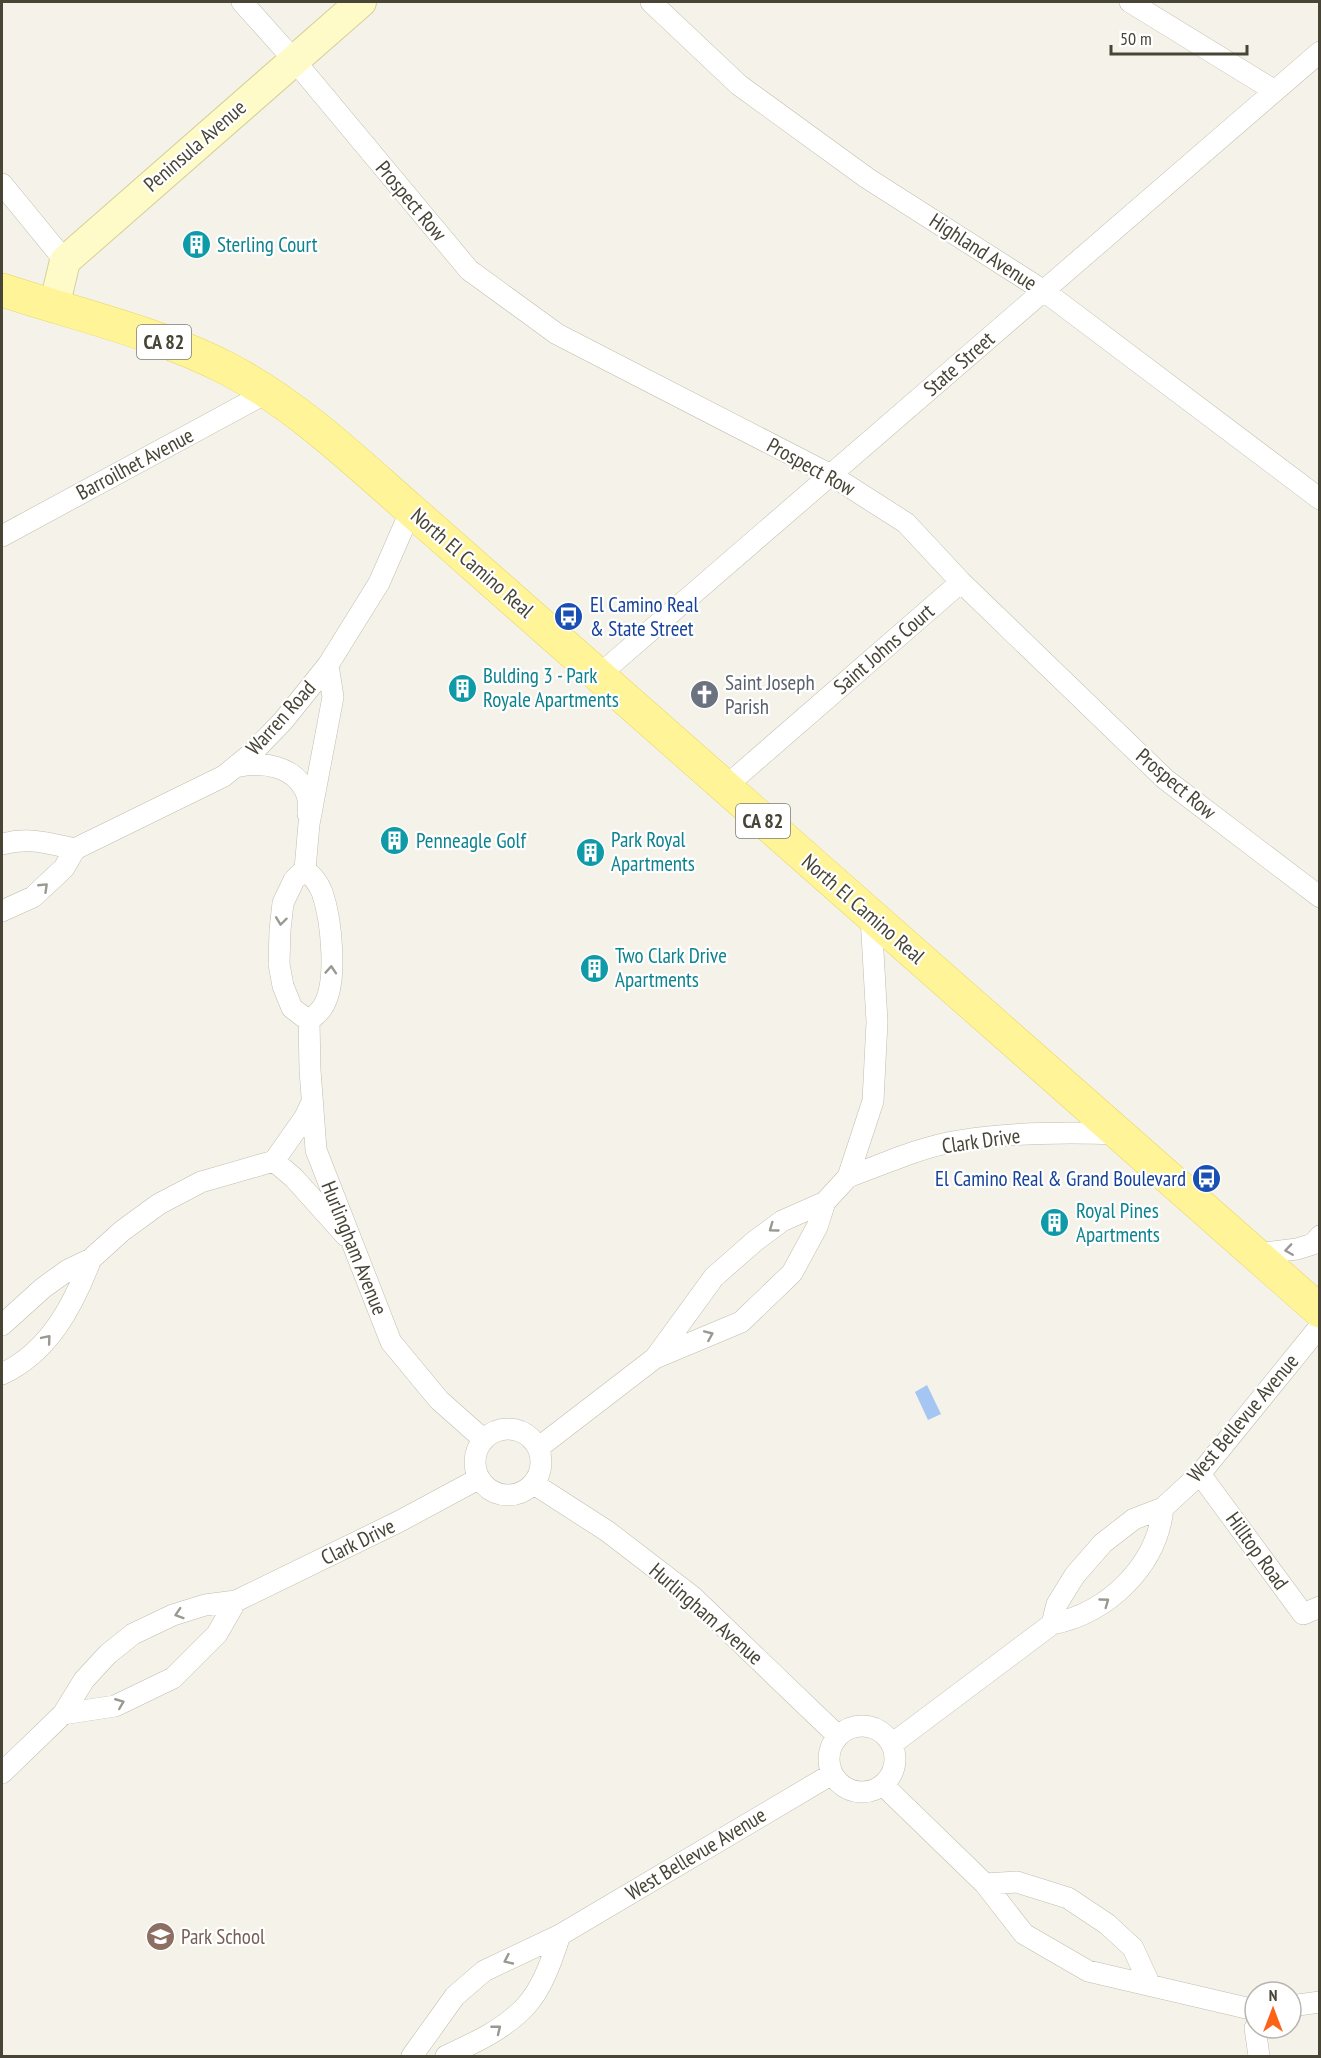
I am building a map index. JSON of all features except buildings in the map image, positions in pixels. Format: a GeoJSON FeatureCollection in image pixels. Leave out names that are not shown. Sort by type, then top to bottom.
{"type":"FeatureCollection","features":[{"type":"Feature","properties":{"kind":"main road","name":"Peninsula Avenue"},"geometry":{"type":"LineString","coordinates":[[65,261],[361,2]]}},
{"type":"Feature","properties":{"kind":"main road"},"geometry":{"type":"LineString","coordinates":[[54,307],[65,261]]}},
{"type":"Feature","properties":{"kind":"main road","name":"CA 82"},"geometry":{"type":"LineString","coordinates":[[2,290],[190,351],[268,392]]}},
{"type":"Feature","properties":{"kind":"main road","name":"North El Camino Real"},"geometry":{"type":"LineString","coordinates":[[268,392],[338,446],[1320,1311]]}},
{"type":"Feature","properties":{"kind":"street","name":"Prospect Row"},"geometry":{"type":"LineString","coordinates":[[242,2],[294,60],[469,270],[557,334],[831,475],[906,523],[961,582],[1165,779],[1320,897]]}},
{"type":"Feature","properties":{"kind":"street","name":"Highland Avenue"},"geometry":{"type":"LineString","coordinates":[[651,2],[739,85],[867,178],[1044,291],[1320,499]]}},
{"type":"Feature","properties":{"kind":"street"},"geometry":{"type":"LineString","coordinates":[[1130,2],[1275,91]]}},
{"type":"Feature","properties":{"kind":"street","name":"State Street"},"geometry":{"type":"LineString","coordinates":[[599,675],[1320,52]]}},
{"type":"Feature","properties":{"kind":"street"},"geometry":{"type":"LineString","coordinates":[[2,184],[65,261]]}},
{"type":"Feature","properties":{"kind":"street","name":"Barroilhet Avenue"},"geometry":{"type":"LineString","coordinates":[[2,536],[268,392]]}},
{"type":"Feature","properties":{"kind":"street","name":"Warren Road"},"geometry":{"type":"LineString","coordinates":[[2,911],[33,897],[64,868],[75,849],[224,776],[252,753],[283,721],[328,665],[378,584],[411,510]]}},
{"type":"Feature","properties":{"kind":"street","name":"Saint Johns Court"},"geometry":{"type":"LineString","coordinates":[[725,787],[961,582]]}},
{"type":"Feature","properties":{"kind":"street"},"geometry":{"type":"LineString","coordinates":[[305,869],[317,881],[322,892],[330,924],[332,955],[329,993],[323,1007],[309,1021],[292,1008],[284,986],[279,964],[280,930],[284,903],[294,880],[305,869],[309,824],[333,697],[328,665]]}},
{"type":"Feature","properties":{"kind":"street"},"geometry":{"type":"LineString","coordinates":[[234,768],[263,764],[285,770],[298,781],[307,796],[309,824]]}},
{"type":"Feature","properties":{"kind":"street"},"geometry":{"type":"LineString","coordinates":[[2,844],[20,840],[75,849]]}},
{"type":"Feature","properties":{"kind":"street","name":"Clark Drive"},"geometry":{"type":"LineString","coordinates":[[655,1358],[714,1277],[782,1221],[825,1202],[848,1177],[873,1101],[877,1022],[871,916]]}},
{"type":"Feature","properties":{"kind":"street","name":"Hurlingham Avenue"},"geometry":{"type":"LineString","coordinates":[[309,1021],[316,1150],[392,1342],[439,1400],[483,1439]]}},
{"type":"Feature","properties":{"kind":"street"},"geometry":{"type":"LineString","coordinates":[[2,1325],[43,1288],[68,1270],[91,1259],[122,1231],[159,1204],[201,1182],[274,1161],[305,1117],[312,1101]]}},
{"type":"Feature","properties":{"kind":"street","name":"Clark Drive"},"geometry":{"type":"LineString","coordinates":[[848,1177],[908,1154],[957,1141],[1082,1132],[1119,1134]]}},
{"type":"Feature","properties":{"kind":"street"},"geometry":{"type":"LineString","coordinates":[[274,1161],[294,1178],[310,1199],[352,1242]]}},
{"type":"Feature","properties":{"kind":"street","name":"Clark Drive"},"geometry":{"type":"LineString","coordinates":[[538,1448],[655,1358],[741,1322],[792,1273],[817,1227],[825,1202]]}},
{"type":"Feature","properties":{"kind":"street"},"geometry":{"type":"LineString","coordinates":[[1255,1254],[1297,1249],[1313,1244],[1320,1236]]}},
{"type":"Feature","properties":{"kind":"street"},"geometry":{"type":"LineString","coordinates":[[2,1374],[17,1366],[44,1344],[70,1307],[91,1259]]}},
{"type":"Feature","properties":{"kind":"street","name":"West Bellevue Avenue"},"geometry":{"type":"LineString","coordinates":[[1052,1624],[1057,1604],[1075,1575],[1103,1543],[1134,1519],[1163,1508],[1200,1474],[1320,1326]]}},
{"type":"Feature","properties":{"kind":"street"},"geometry":{"type":"LineString","coordinates":[[513,1429],[523,1432],[538,1448],[541,1467],[539,1476],[526,1491],[505,1496],[494,1493],[478,1479],[474,1458],[483,1439],[492,1432],[513,1429]]}},
{"type":"Feature","properties":{"kind":"street","name":"Hilltop Road"},"geometry":{"type":"LineString","coordinates":[[1200,1474],[1303,1614],[1320,1606]]}},
{"type":"Feature","properties":{"kind":"street","name":"Clark Drive"},"geometry":{"type":"LineString","coordinates":[[2,1773],[63,1714],[84,1680],[108,1654],[133,1634],[173,1615],[205,1605],[236,1600],[400,1521],[478,1479]]}},
{"type":"Feature","properties":{"kind":"street","name":"Hurlingham Avenue"},"geometry":{"type":"LineString","coordinates":[[534,1484],[607,1531],[693,1597],[838,1736]]}},
{"type":"Feature","properties":{"kind":"street"},"geometry":{"type":"LineString","coordinates":[[892,1743],[1052,1624],[1072,1620],[1094,1610],[1116,1593],[1136,1573],[1151,1553],[1159,1534],[1163,1508]]}},
{"type":"Feature","properties":{"kind":"street"},"geometry":{"type":"LineString","coordinates":[[63,1714],[115,1706],[174,1678],[218,1634],[236,1600]]}},
{"type":"Feature","properties":{"kind":"street"},"geometry":{"type":"LineString","coordinates":[[867,1726],[877,1729],[892,1743],[896,1754],[891,1777],[874,1790],[855,1792],[838,1782],[832,1774],[829,1754],[832,1744],[846,1729],[867,1726]]}},
{"type":"Feature","properties":{"kind":"street","name":"West Bellevue Avenue"},"geometry":{"type":"LineString","coordinates":[[412,2056],[455,1996],[484,1971],[561,1935],[832,1774]]}},
{"type":"Feature","properties":{"kind":"street"},"geometry":{"type":"LineString","coordinates":[[883,1785],[985,1884],[1024,1934],[1088,1971],[1150,1985],[1243,2015]]}},
{"type":"Feature","properties":{"kind":"street"},"geometry":{"type":"LineString","coordinates":[[985,1884],[1017,1882],[1068,1898],[1107,1924],[1133,1948],[1150,1985]]}},
{"type":"Feature","properties":{"kind":"street"},"geometry":{"type":"LineString","coordinates":[[446,2056],[488,2036],[526,2007],[549,1968],[561,1935]]}},
{"type":"Feature","properties":{"kind":"street"},"geometry":{"type":"LineString","coordinates":[[1303,2004],[1320,2002]]}},
{"type":"Feature","properties":{"kind":"street"},"geometry":{"type":"LineString","coordinates":[[1257,2040],[1259,2056]]}},
{"type":"Feature","properties":{"kind":"water"},"geometry":{"type":"Polygon","coordinates":[[[927,1385],[941,1414],[928,1420],[915,1392],[927,1385]]]}},
{"type":"Feature","properties":{"kind":"place","name":"Sterling Court"},"geometry":{"type":"Point","coordinates":[196,245]}},
{"type":"Feature","properties":{"kind":"place","name":"El Camino Real & State Street"},"geometry":{"type":"Point","coordinates":[569,617]}},
{"type":"Feature","properties":{"kind":"place","name":"Bulding 3 - Park Royale Apartments"},"geometry":{"type":"Point","coordinates":[462,688]}},
{"type":"Feature","properties":{"kind":"place","name":"Saint Joseph Parish"},"geometry":{"type":"Point","coordinates":[704,695]}},
{"type":"Feature","properties":{"kind":"place","name":"Penneagle Golf"},"geometry":{"type":"Point","coordinates":[395,841]}},
{"type":"Feature","properties":{"kind":"place","name":"Park Royal Apartments"},"geometry":{"type":"Point","coordinates":[590,852]}},
{"type":"Feature","properties":{"kind":"place","name":"Two Clark Drive Apartments"},"geometry":{"type":"Point","coordinates":[594,968]}},
{"type":"Feature","properties":{"kind":"place","name":"El Camino Real & Grand Boulevard"},"geometry":{"type":"Point","coordinates":[1207,1179]}},
{"type":"Feature","properties":{"kind":"place","name":"Royal Pines Apartments"},"geometry":{"type":"Point","coordinates":[1055,1223]}},
{"type":"Feature","properties":{"kind":"place","name":"Park School"},"geometry":{"type":"Point","coordinates":[160,1937]}}]}
